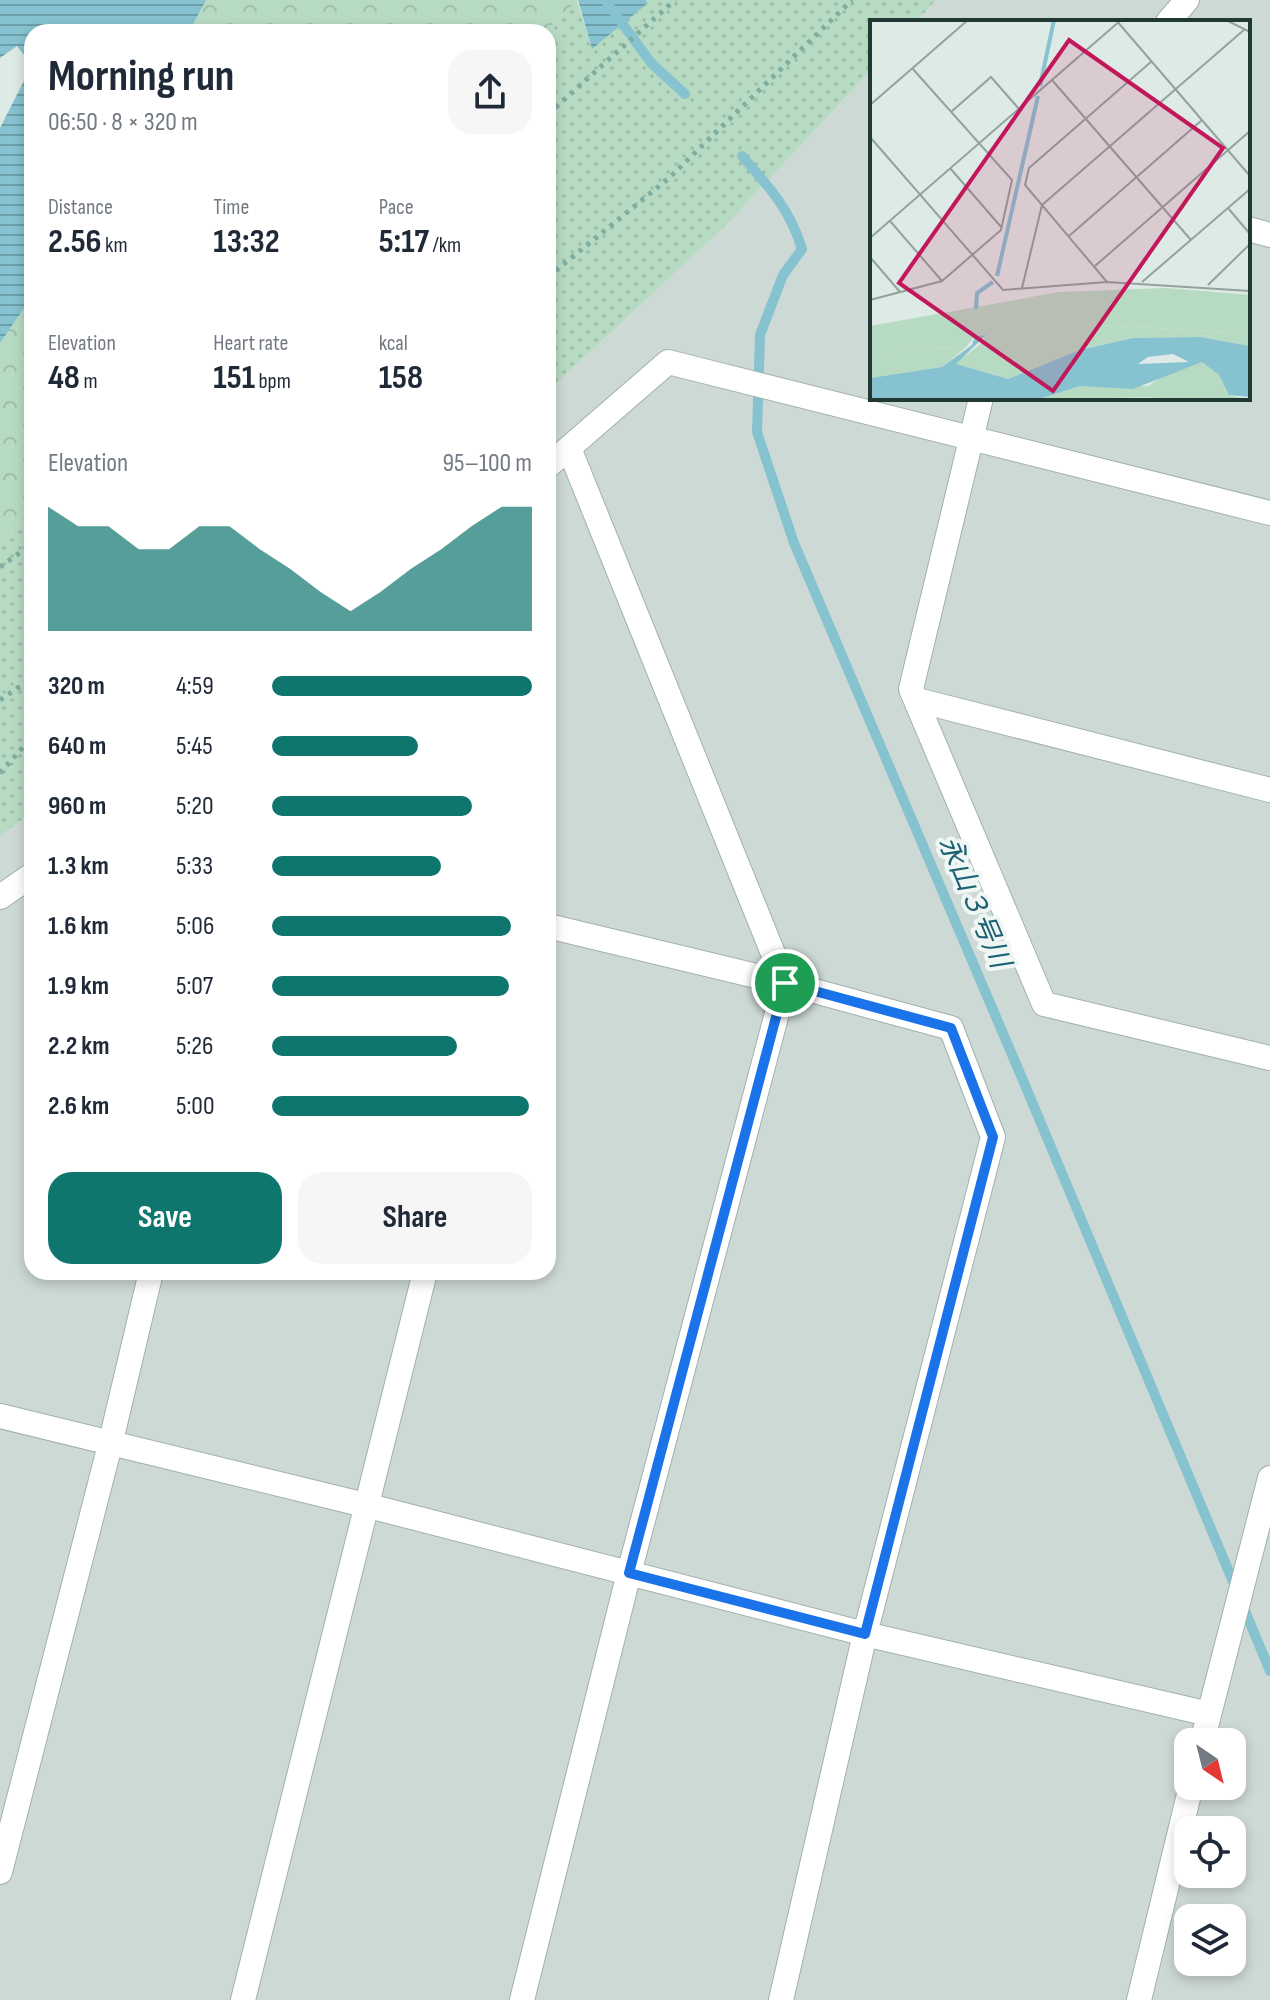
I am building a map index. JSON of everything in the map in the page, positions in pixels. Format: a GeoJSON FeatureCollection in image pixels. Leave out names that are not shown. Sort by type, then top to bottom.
{"type":"FeatureCollection","features":[{"type":"Feature","properties":{"kind":"street"},"geometry":{"type":"LineString","coordinates":[[1170,20],[1187,0]]}},
{"type":"Feature","properties":{"kind":"street"},"geometry":{"type":"LineString","coordinates":[[1250,230],[1270,235]]}},
{"type":"Feature","properties":{"kind":"street"},"geometry":{"type":"LineString","coordinates":[[556,459],[668,362],[1270,513]]}},
{"type":"Feature","properties":{"kind":"street"},"geometry":{"type":"LineString","coordinates":[[980,400],[911,689],[1044,1004],[1270,1058]]}},
{"type":"Feature","properties":{"kind":"street"},"geometry":{"type":"LineString","coordinates":[[522,2000],[629,1573],[785,983],[569,448]]}},
{"type":"Feature","properties":{"kind":"street"},"geometry":{"type":"LineString","coordinates":[[917,700],[1270,790]]}},
{"type":"Feature","properties":{"kind":"street"},"geometry":{"type":"LineString","coordinates":[[0,897],[24,880]]}},
{"type":"Feature","properties":{"kind":"street"},"geometry":{"type":"LineString","coordinates":[[556,928],[785,983],[951,1028],[993,1137],[865,1634],[781,2000]]}},
{"type":"Feature","properties":{"kind":"street"},"geometry":{"type":"LineString","coordinates":[[0,1872],[149,1280]]}},
{"type":"Feature","properties":{"kind":"street"},"geometry":{"type":"LineString","coordinates":[[243,2000],[423,1280]]}},
{"type":"Feature","properties":{"kind":"street"},"geometry":{"type":"LineString","coordinates":[[0,1416],[365,1505],[865,1634],[1209,1714]]}},
{"type":"Feature","properties":{"kind":"street"},"geometry":{"type":"LineString","coordinates":[[1206,1728],[1230,1633],[1258,1549],[1270,1478]]}},
{"type":"Feature","properties":{"kind":"street"},"geometry":{"type":"LineString","coordinates":[[1139,2000],[1188,1800]]}},
{"type":"Feature","properties":{"kind":"path"},"geometry":{"type":"LineString","coordinates":[[556,107],[675,0]]}},
{"type":"Feature","properties":{"kind":"path"},"geometry":{"type":"LineString","coordinates":[[556,270],[669,178],[852,0]]}},
{"type":"Feature","properties":{"kind":"path"},"geometry":{"type":"LineString","coordinates":[[0,567],[24,550]]}},
{"type":"Feature","properties":{"kind":"path"},"geometry":{"type":"LineString","coordinates":[[0,700],[24,684]]}},
{"type":"Feature","properties":{"kind":"path"},"geometry":{"type":"LineString","coordinates":[[0,773],[24,746]]}},
{"type":"Feature","properties":{"kind":"shaded area"},"geometry":{"type":"Polygon","coordinates":[[[936,0],[1270,0],[1270,2000],[0,2000],[0,836],[24,818],[24,1280],[556,1280],[556,384],[725,226],[870,71],[870,400],[1250,400],[1250,20],[918,20],[936,0]]]}},
{"type":"Feature","properties":{"kind":"green space"},"geometry":{"type":"Polygon","coordinates":[[[206,0],[578,0],[553,24],[193,24],[206,0]]]}},
{"type":"Feature","properties":{"kind":"green space"},"geometry":{"type":"Polygon","coordinates":[[[646,0],[936,0],[918,20],[870,20],[870,71],[725,226],[556,384],[556,24],[553,24],[577,1],[592,48],[648,2],[646,0]]]}},
{"type":"Feature","properties":{"kind":"green space"},"geometry":{"type":"Polygon","coordinates":[[[24,308],[24,524],[0,544],[0,343],[24,308]]]}},
{"type":"Feature","properties":{"kind":"green space"},"geometry":{"type":"Polygon","coordinates":[[[24,524],[24,818],[0,836],[0,544],[24,524]]]}},
{"type":"Feature","properties":{"kind":"water"},"geometry":{"type":"Polygon","coordinates":[[[0,0],[206,0],[193,24],[24,24],[24,55],[17,46],[0,58],[0,0]]]}},
{"type":"Feature","properties":{"kind":"water"},"geometry":{"type":"Polygon","coordinates":[[[578,0],[646,0],[648,3],[592,49],[578,0]]]}},
{"type":"Feature","properties":{"kind":"water"},"geometry":{"type":"Polygon","coordinates":[[[24,81],[24,308],[0,343],[0,128],[24,81]]]}},
{"type":"Feature","properties":{"kind":"waterway","name":"永山３号川"},"geometry":{"type":"LineString","coordinates":[[605,0],[652,64],[685,94]]}},
{"type":"Feature","properties":{"kind":"waterway","name":"永山３号川"},"geometry":{"type":"LineString","coordinates":[[742,156],[785,210],[802,249],[783,275],[760,335],[757,432],[794,543],[1237,1591]]}},
{"type":"Feature","properties":{"kind":"waterway","name":"永山３号川"},"geometry":{"type":"LineString","coordinates":[[1243,1606],[1270,1671]]}},
{"type":"Feature","properties":{"kind":"route"},"geometry":{"type":"LineString","coordinates":[[785,983],[951,1028],[993,1137],[865,1634],[629,1573],[785,983]]}}]}
